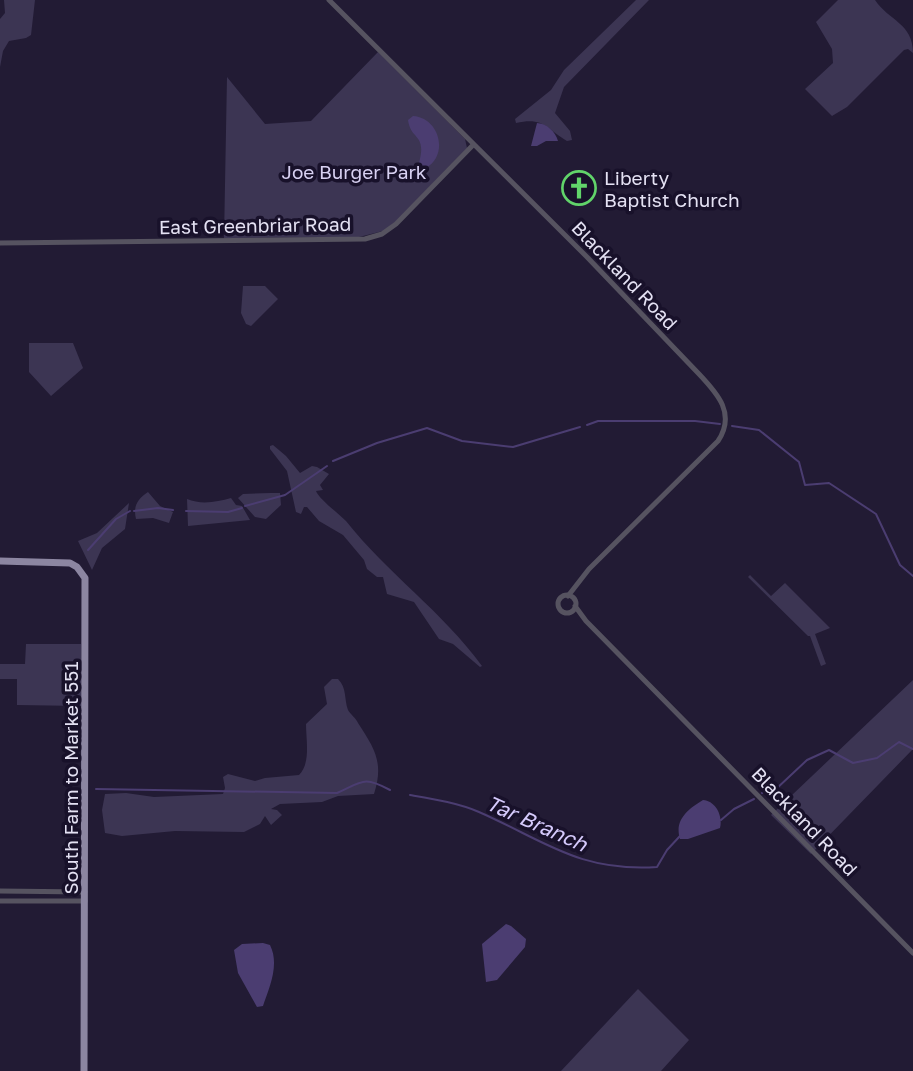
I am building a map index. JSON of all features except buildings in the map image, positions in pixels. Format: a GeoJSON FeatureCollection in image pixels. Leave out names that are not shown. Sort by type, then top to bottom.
{"type":"FeatureCollection","features":[{"type":"Feature","properties":{"kind":"main road","name":"South Farm to Market 551"},"geometry":{"type":"LineString","coordinates":[[0,561],[70,563],[78,566],[85,578],[84,1071]]}},
{"type":"Feature","properties":{"kind":"street","name":"Blackland Road"},"geometry":{"type":"LineString","coordinates":[[329,0],[587,257],[717,393],[726,414],[725,428],[718,442],[589,569],[568,596]]}},
{"type":"Feature","properties":{"kind":"street","name":"East Greenbriar Road"},"geometry":{"type":"LineString","coordinates":[[0,243],[365,240],[382,234],[396,224],[473,145]]}},
{"type":"Feature","properties":{"kind":"street"},"geometry":{"type":"LineString","coordinates":[[575,603],[568,596],[561,597],[558,605],[560,610],[567,612],[575,603],[576,587]]}},
{"type":"Feature","properties":{"kind":"street","name":"Blackland Road"},"geometry":{"type":"LineString","coordinates":[[575,603],[586,621],[913,953]]}},
{"type":"Feature","properties":{"kind":"street","name":"Blackland Road"},"geometry":{"type":"LineString","coordinates":[[567,612],[586,621]]}},
{"type":"Feature","properties":{"kind":"street"},"geometry":{"type":"LineString","coordinates":[[0,891],[85,892]]}},
{"type":"Feature","properties":{"kind":"street"},"geometry":{"type":"LineString","coordinates":[[0,901],[85,901]]}},
{"type":"Feature","properties":{"kind":"green space"},"geometry":{"type":"Polygon","coordinates":[[[4,0],[35,0],[31,35],[9,41],[3,51],[0,67],[0,19],[5,13],[4,0]]]}},
{"type":"Feature","properties":{"kind":"green space"},"geometry":{"type":"Polygon","coordinates":[[[636,0],[649,0],[564,87],[555,113],[570,131],[572,140],[567,141],[544,125],[533,121],[516,123],[515,119],[551,90],[564,70],[636,0]]]}},
{"type":"Feature","properties":{"kind":"green space"},"geometry":{"type":"Polygon","coordinates":[[[838,0],[875,0],[905,29],[912,43],[913,53],[908,49],[904,50],[847,107],[832,116],[805,89],[833,63],[832,49],[816,22],[838,0]]]}},
{"type":"Feature","properties":{"kind":"green space","name":"Joe Burger Park"},"geometry":{"type":"Polygon","coordinates":[[[378,52],[465,139],[467,148],[383,231],[359,237],[224,238],[227,77],[265,124],[311,121],[378,52]]]}},
{"type":"Feature","properties":{"kind":"green space"},"geometry":{"type":"Polygon","coordinates":[[[243,286],[265,286],[278,299],[251,326],[246,324],[241,313],[243,286]]]}},
{"type":"Feature","properties":{"kind":"green space"},"geometry":{"type":"Polygon","coordinates":[[[29,343],[73,343],[83,368],[51,396],[29,372],[29,343]]]}},
{"type":"Feature","properties":{"kind":"green space"},"geometry":{"type":"Polygon","coordinates":[[[273,445],[300,473],[312,466],[329,474],[320,485],[323,490],[316,491],[318,494],[450,628],[482,666],[453,644],[439,639],[414,602],[387,594],[383,577],[377,577],[367,569],[364,560],[343,535],[319,521],[307,507],[304,507],[301,514],[296,512],[287,471],[270,449],[273,445]]]}},
{"type":"Feature","properties":{"kind":"green space"},"geometry":{"type":"Polygon","coordinates":[[[148,492],[160,506],[173,512],[169,523],[153,518],[136,519],[137,504],[148,492]]]}},
{"type":"Feature","properties":{"kind":"green space"},"geometry":{"type":"Polygon","coordinates":[[[280,493],[281,505],[266,519],[255,517],[238,498],[243,494],[280,493]]]}},
{"type":"Feature","properties":{"kind":"green space"},"geometry":{"type":"Polygon","coordinates":[[[231,498],[236,505],[242,506],[250,520],[188,526],[187,499],[209,502],[231,498]]]}},
{"type":"Feature","properties":{"kind":"green space"},"geometry":{"type":"Polygon","coordinates":[[[129,503],[125,529],[102,548],[92,570],[78,541],[97,533],[129,503]]]}},
{"type":"Feature","properties":{"kind":"green space"},"geometry":{"type":"Polygon","coordinates":[[[750,575],[771,596],[785,583],[830,628],[815,634],[826,664],[821,666],[810,636],[748,577],[750,575]]]}},
{"type":"Feature","properties":{"kind":"green space"},"geometry":{"type":"Polygon","coordinates":[[[26,644],[81,644],[81,706],[17,705],[17,679],[0,679],[0,664],[25,664],[26,644]]]}},
{"type":"Feature","properties":{"kind":"green space"},"geometry":{"type":"Polygon","coordinates":[[[332,679],[341,682],[348,710],[364,732],[376,757],[378,773],[374,794],[338,796],[322,802],[280,804],[271,809],[282,815],[271,825],[265,816],[260,824],[244,832],[175,831],[122,836],[105,833],[102,810],[105,794],[126,793],[154,797],[223,794],[223,777],[228,774],[255,781],[299,775],[306,758],[306,724],[327,704],[324,687],[332,679]]]}},
{"type":"Feature","properties":{"kind":"green space"},"geometry":{"type":"Polygon","coordinates":[[[913,680],[913,749],[811,854],[771,815],[913,680]]]}},
{"type":"Feature","properties":{"kind":"green space"},"geometry":{"type":"Polygon","coordinates":[[[638,989],[689,1040],[661,1071],[561,1071],[638,989]]]}},
{"type":"Feature","properties":{"kind":"shaded area"},"geometry":{"type":"Polygon","coordinates":[[[413,116],[430,123],[438,138],[437,155],[426,168],[419,163],[420,142],[408,120],[413,116]]]}},
{"type":"Feature","properties":{"kind":"shaded area"},"geometry":{"type":"Polygon","coordinates":[[[537,123],[550,129],[558,141],[546,141],[531,146],[537,123]]]}},
{"type":"Feature","properties":{"kind":"shaded area"},"geometry":{"type":"Polygon","coordinates":[[[703,800],[712,803],[718,810],[720,828],[688,839],[680,839],[681,821],[688,811],[703,800]]]}},
{"type":"Feature","properties":{"kind":"shaded area"},"geometry":{"type":"Polygon","coordinates":[[[506,924],[526,939],[525,947],[497,980],[486,982],[482,944],[506,924]]]}},
{"type":"Feature","properties":{"kind":"shaded area"},"geometry":{"type":"Polygon","coordinates":[[[242,944],[270,945],[274,968],[263,1006],[257,1007],[238,973],[234,950],[242,944]]]}},
{"type":"Feature","properties":{"kind":"waterway"},"geometry":{"type":"LineString","coordinates":[[587,425],[598,421],[695,421],[720,424]]}},
{"type":"Feature","properties":{"kind":"waterway"},"geometry":{"type":"LineString","coordinates":[[732,426],[759,430],[799,462],[805,485],[829,483],[876,514],[900,565],[913,576]]}},
{"type":"Feature","properties":{"kind":"waterway"},"geometry":{"type":"LineString","coordinates":[[333,461],[377,443],[427,428],[462,441],[513,447],[580,427]]}},
{"type":"Feature","properties":{"kind":"waterway"},"geometry":{"type":"LineString","coordinates":[[245,506],[285,495],[327,466]]}},
{"type":"Feature","properties":{"kind":"waterway"},"geometry":{"type":"LineString","coordinates":[[134,511],[158,508],[173,510]]}},
{"type":"Feature","properties":{"kind":"waterway"},"geometry":{"type":"LineString","coordinates":[[186,511],[228,512],[242,508]]}},
{"type":"Feature","properties":{"kind":"waterway"},"geometry":{"type":"LineString","coordinates":[[88,550],[116,519],[130,511]]}},
{"type":"Feature","properties":{"kind":"waterway","name":"Tar Branch"},"geometry":{"type":"LineString","coordinates":[[762,793],[775,790],[807,760],[829,750],[853,763],[877,758],[899,742],[913,749]]}},
{"type":"Feature","properties":{"kind":"waterway","name":"Tar Branch"},"geometry":{"type":"LineString","coordinates":[[96,789],[337,793],[358,783],[369,782],[390,790]]}},
{"type":"Feature","properties":{"kind":"waterway","name":"Tar Branch"},"geometry":{"type":"LineString","coordinates":[[410,795],[471,809],[564,852],[606,865],[657,867],[680,836]]}},
{"type":"Feature","properties":{"kind":"waterway","name":"Tar Branch"},"geometry":{"type":"LineString","coordinates":[[721,820],[734,809],[754,799]]}},
{"type":"Feature","properties":{"kind":"place","name":"Liberty Baptist Church"},"geometry":{"type":"Point","coordinates":[579,188]}}]}
